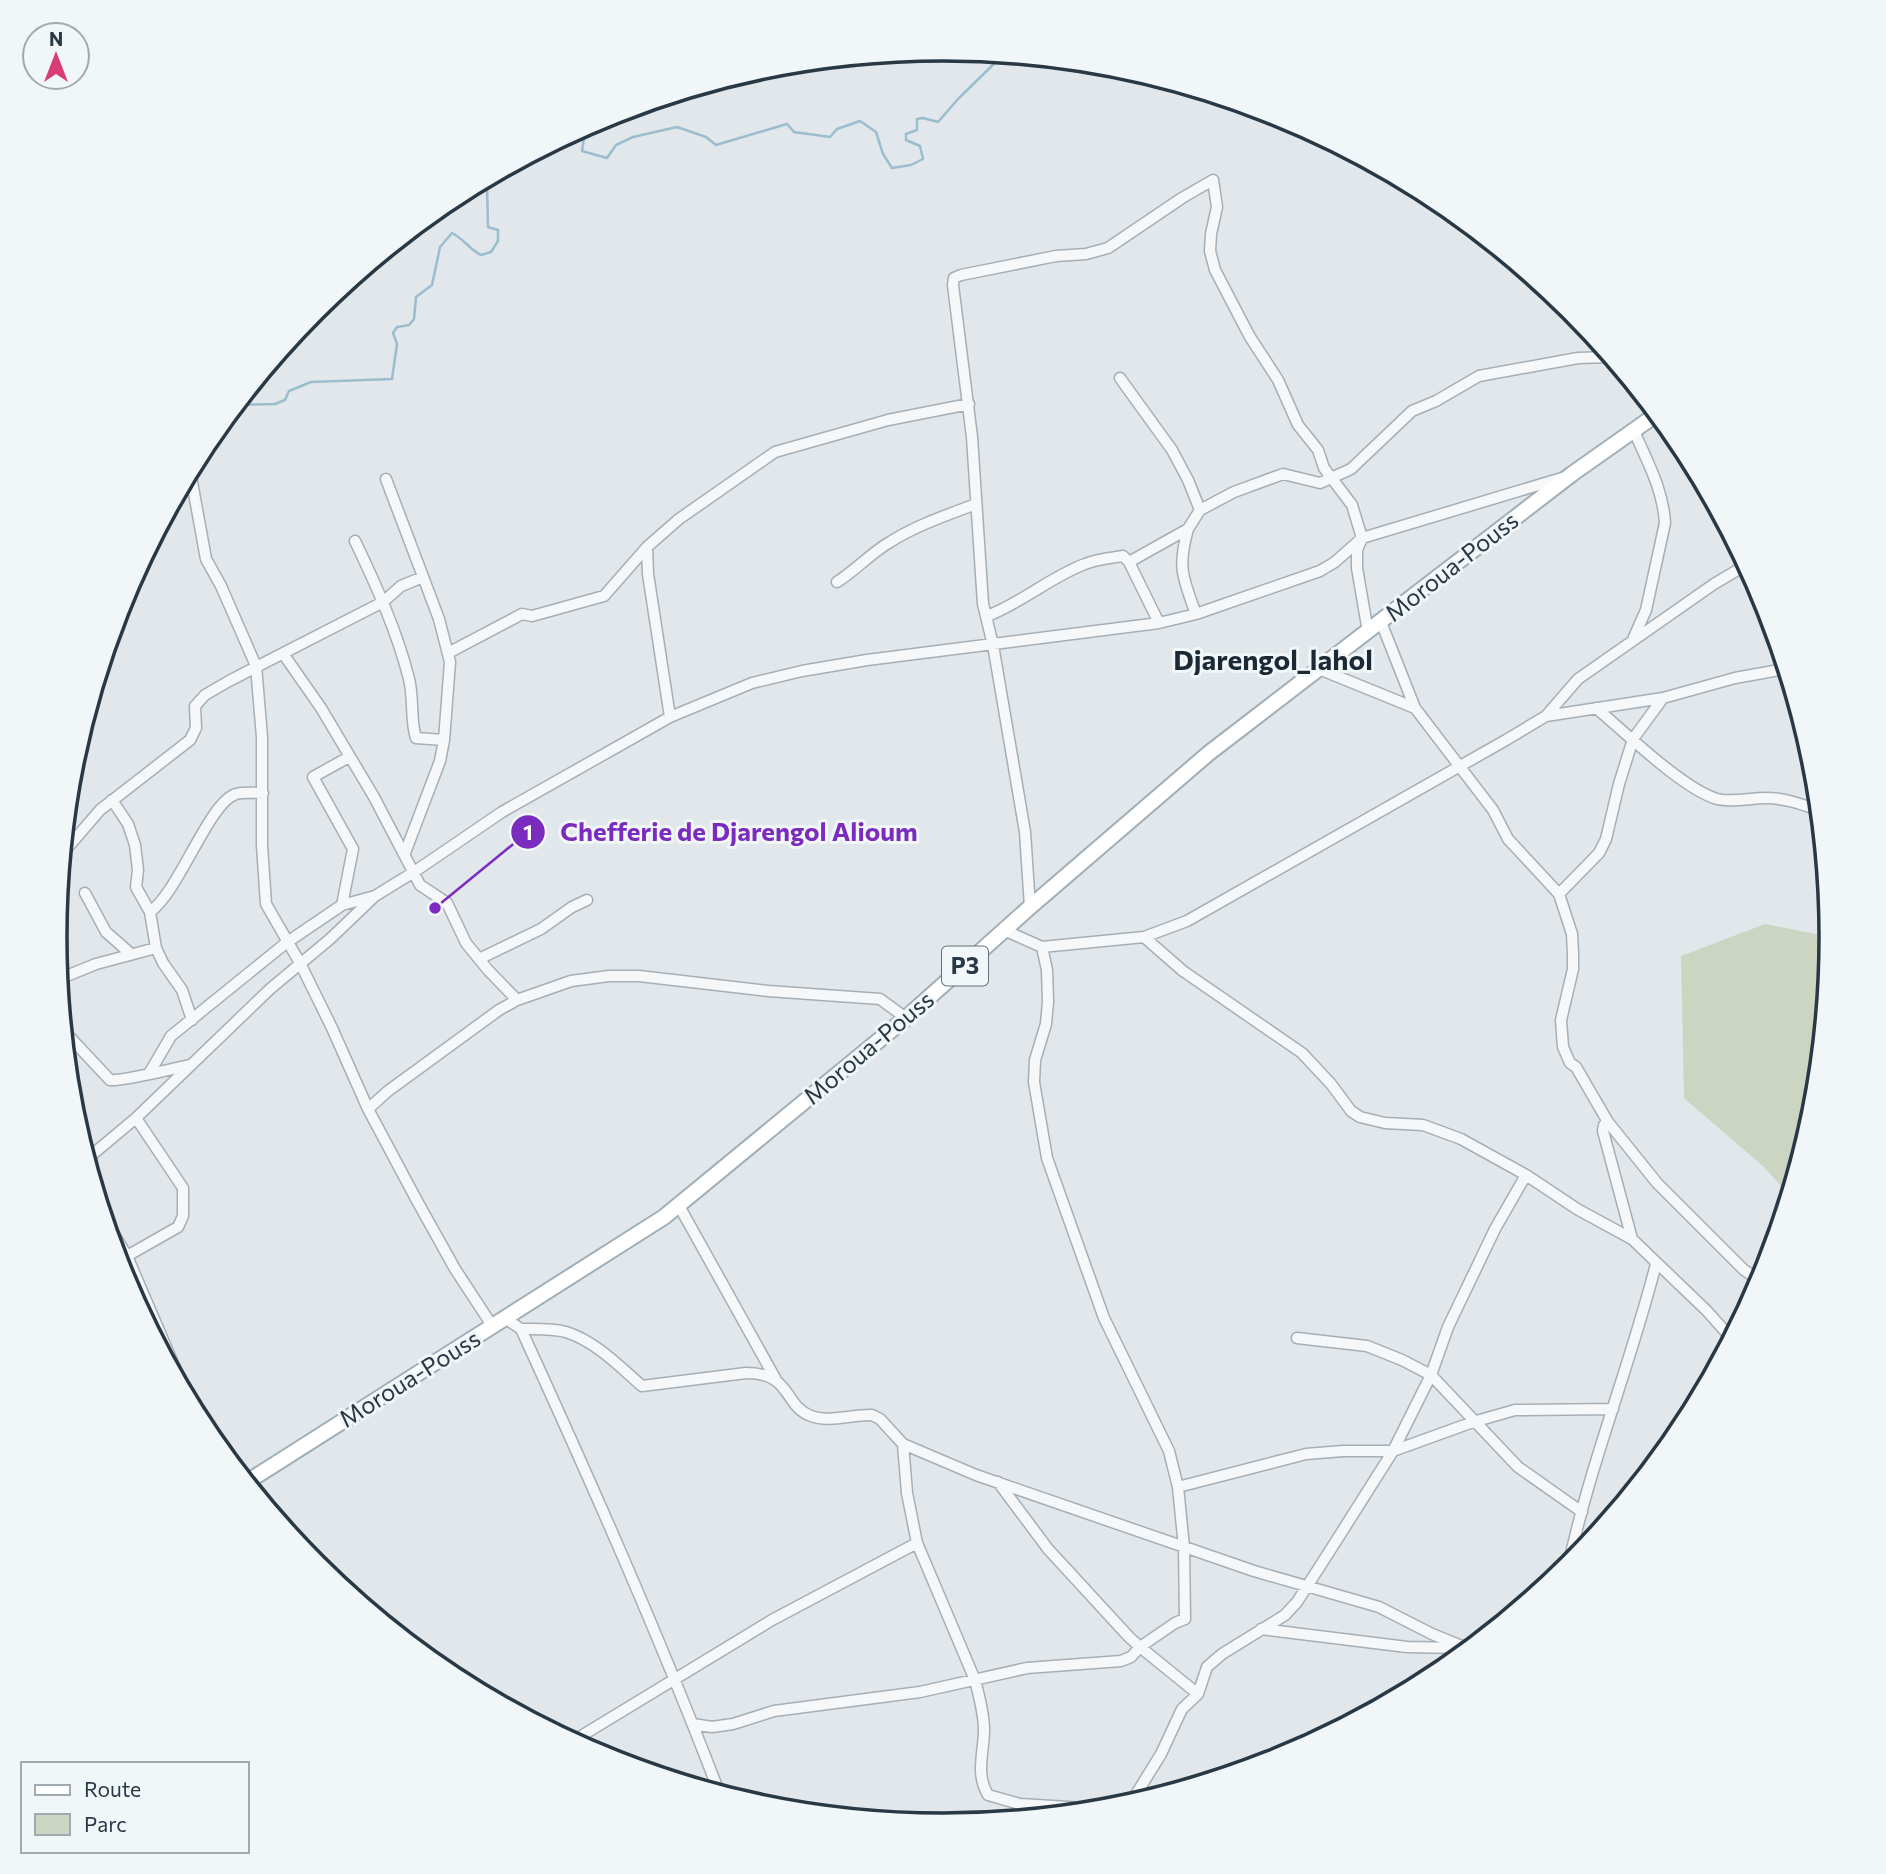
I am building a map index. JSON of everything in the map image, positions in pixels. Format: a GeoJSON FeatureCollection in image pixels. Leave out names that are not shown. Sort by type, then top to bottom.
{"type":"FeatureCollection","features":[{"type":"Feature","properties":{"kind":"main road","name":"Moroua-Pouss"},"geometry":{"type":"LineString","coordinates":[[254,1477],[664,1217],[906,1018],[1209,753],[1572,474],[1649,420]]}},
{"type":"Feature","properties":{"kind":"street"},"geometry":{"type":"LineString","coordinates":[[1030,907],[1025,832],[993,645],[983,604],[968,404],[954,278],[1024,262],[1086,254],[1108,248],[1213,180],[1217,207],[1210,251],[1215,270],[1250,337],[1278,380],[1298,425],[1318,450],[1325,468],[1352,505],[1362,538],[1357,550],[1357,568],[1368,632]]}},
{"type":"Feature","properties":{"kind":"street"},"geometry":{"type":"LineString","coordinates":[[1196,614],[1181,567],[1188,529],[1200,510],[1227,495],[1275,475],[1290,474],[1320,483],[1332,479],[1356,465],[1412,411],[1444,397],[1479,376],[1578,358],[1599,357]]}},
{"type":"Feature","properties":{"kind":"street"},"geometry":{"type":"LineString","coordinates":[[1120,378],[1172,450],[1200,510]]}},
{"type":"Feature","properties":{"kind":"street"},"geometry":{"type":"LineString","coordinates":[[450,652],[522,614],[532,616],[604,596],[648,547],[679,519],[775,452],[888,420],[968,404]]}},
{"type":"Feature","properties":{"kind":"street"},"geometry":{"type":"LineString","coordinates":[[1632,640],[1646,610],[1665,523],[1658,484],[1634,431]]}},
{"type":"Feature","properties":{"kind":"street"},"geometry":{"type":"LineString","coordinates":[[150,1072],[171,1036],[286,943],[342,905],[375,895],[415,873],[502,812],[670,718],[752,683],[867,660],[1159,623],[1196,614],[1320,571],[1335,562],[1362,538],[1572,474]]}},
{"type":"Feature","properties":{"kind":"street"},"geometry":{"type":"LineString","coordinates":[[386,479],[450,652],[440,761],[405,853]]}},
{"type":"Feature","properties":{"kind":"street"},"geometry":{"type":"LineString","coordinates":[[193,486],[206,559],[221,586],[256,666],[261,703],[264,895],[269,911],[300,963],[368,1109],[449,1257],[493,1327]]}},
{"type":"Feature","properties":{"kind":"street"},"geometry":{"type":"LineString","coordinates":[[837,582],[859,568],[888,543],[926,523],[976,504]]}},
{"type":"Feature","properties":{"kind":"street"},"geometry":{"type":"LineString","coordinates":[[1129,562],[1188,529]]}},
{"type":"Feature","properties":{"kind":"street"},"geometry":{"type":"LineString","coordinates":[[355,541],[383,602],[409,678],[416,738],[444,740]]}},
{"type":"Feature","properties":{"kind":"street"},"geometry":{"type":"LineString","coordinates":[[648,547],[648,574],[670,718]]}},
{"type":"Feature","properties":{"kind":"street"},"geometry":{"type":"LineString","coordinates":[[987,616],[1011,606],[1041,586],[1088,563],[1123,556],[1129,562],[1159,623]]}},
{"type":"Feature","properties":{"kind":"street"},"geometry":{"type":"LineString","coordinates":[[1546,716],[1571,685],[1632,640],[1738,571]]}},
{"type":"Feature","properties":{"kind":"street"},"geometry":{"type":"LineString","coordinates":[[73,841],[100,810],[190,740],[197,728],[195,706],[198,701],[256,666],[284,655],[383,602],[395,589],[423,577]]}},
{"type":"Feature","properties":{"kind":"street"},"geometry":{"type":"LineString","coordinates":[[1381,622],[1415,708],[1493,810],[1508,839],[1559,894],[1572,934],[1573,969],[1561,1020],[1563,1048],[1570,1063],[1576,1067],[1608,1122],[1657,1183],[1751,1274]]}},
{"type":"Feature","properties":{"kind":"street"},"geometry":{"type":"LineString","coordinates":[[284,655],[321,708],[405,853],[420,884],[447,903],[460,933],[479,959],[517,1000]]}},
{"type":"Feature","properties":{"kind":"street"},"geometry":{"type":"LineString","coordinates":[[1319,669],[1415,708]]}},
{"type":"Feature","properties":{"kind":"street"},"geometry":{"type":"LineString","coordinates":[[1006,931],[1042,947],[1144,937],[1197,916],[1546,716],[1663,698],[1748,674],[1777,670]]}},
{"type":"Feature","properties":{"kind":"street"},"geometry":{"type":"LineString","coordinates":[[1559,894],[1594,859],[1606,839],[1633,739],[1663,698]]}},
{"type":"Feature","properties":{"kind":"street"},"geometry":{"type":"LineString","coordinates":[[1596,708],[1701,792],[1730,801],[1778,799],[1809,807]]}},
{"type":"Feature","properties":{"kind":"street"},"geometry":{"type":"LineString","coordinates":[[342,905],[353,849],[313,778],[349,757]]}},
{"type":"Feature","properties":{"kind":"street"},"geometry":{"type":"LineString","coordinates":[[150,912],[168,894],[207,824],[231,797],[238,794],[263,793]]}},
{"type":"Feature","properties":{"kind":"street"},"geometry":{"type":"LineString","coordinates":[[113,800],[128,824],[136,858],[136,887],[150,912],[156,948],[182,990],[192,1020]]}},
{"type":"Feature","properties":{"kind":"street"},"geometry":{"type":"LineString","coordinates":[[85,893],[106,932],[131,954]]}},
{"type":"Feature","properties":{"kind":"street"},"geometry":{"type":"LineString","coordinates":[[94,1153],[136,1118],[270,989],[330,939],[375,895]]}},
{"type":"Feature","properties":{"kind":"street"},"geometry":{"type":"LineString","coordinates":[[479,959],[541,929],[572,906],[587,900]]}},
{"type":"Feature","properties":{"kind":"street"},"geometry":{"type":"LineString","coordinates":[[1144,937],[1183,971],[1302,1053],[1331,1084],[1351,1111],[1385,1123],[1423,1125],[1440,1130],[1526,1175],[1577,1209],[1632,1239],[1724,1331]]}},
{"type":"Feature","properties":{"kind":"street"},"geometry":{"type":"LineString","coordinates":[[693,1724],[712,1727],[733,1724],[774,1711],[920,1692],[1027,1668],[1121,1661],[1131,1657],[1140,1647],[1186,1618],[1184,1547],[1178,1487],[1169,1451],[1104,1318],[1047,1158],[1034,1082],[1035,1060],[1046,1024],[1048,1002],[1047,970],[1042,947]]}},
{"type":"Feature","properties":{"kind":"street"},"geometry":{"type":"LineString","coordinates":[[68,975],[96,964],[156,948]]}},
{"type":"Feature","properties":{"kind":"street"},"geometry":{"type":"LineString","coordinates":[[368,1109],[487,1017],[517,1000],[571,981],[609,976],[639,976],[768,991],[880,999],[906,1018]]}},
{"type":"Feature","properties":{"kind":"street"},"geometry":{"type":"LineString","coordinates":[[74,1042],[110,1080],[118,1082],[150,1072],[193,1064]]}},
{"type":"Feature","properties":{"kind":"street"},"geometry":{"type":"LineString","coordinates":[[128,1256],[178,1227],[183,1216],[183,1188],[136,1118]]}},
{"type":"Feature","properties":{"kind":"street"},"geometry":{"type":"LineString","coordinates":[[1608,1122],[1603,1131],[1632,1239]]}},
{"type":"Feature","properties":{"kind":"street"},"geometry":{"type":"LineString","coordinates":[[1138,1790],[1161,1754],[1182,1709],[1198,1694],[1207,1667],[1213,1660],[1285,1615],[1307,1587],[1393,1451],[1431,1375],[1448,1327],[1489,1241],[1526,1175]]}},
{"type":"Feature","properties":{"kind":"street"},"geometry":{"type":"LineString","coordinates":[[678,1204],[775,1378],[802,1411],[811,1417],[872,1415],[880,1419],[903,1444],[998,1482],[1184,1547],[1379,1607],[1459,1645]]}},
{"type":"Feature","properties":{"kind":"street"},"geometry":{"type":"LineString","coordinates":[[1574,1543],[1622,1375],[1644,1313],[1656,1264]]}},
{"type":"Feature","properties":{"kind":"street"},"geometry":{"type":"LineString","coordinates":[[505,1318],[522,1329],[567,1332],[608,1356],[642,1386],[746,1373],[775,1378]]}},
{"type":"Feature","properties":{"kind":"street"},"geometry":{"type":"LineString","coordinates":[[522,1329],[675,1677],[715,1783]]}},
{"type":"Feature","properties":{"kind":"street"},"geometry":{"type":"LineString","coordinates":[[1297,1338],[1367,1346],[1392,1355],[1431,1375],[1518,1467],[1582,1512]]}},
{"type":"Feature","properties":{"kind":"street"},"geometry":{"type":"LineString","coordinates":[[1178,1487],[1306,1454],[1393,1451],[1406,1444],[1431,1439],[1473,1422],[1525,1409],[1613,1409]]}},
{"type":"Feature","properties":{"kind":"street"},"geometry":{"type":"LineString","coordinates":[[903,1444],[907,1493],[917,1543],[975,1680],[984,1728],[981,1783],[988,1795],[1020,1804],[1047,1806]]}},
{"type":"Feature","properties":{"kind":"street"},"geometry":{"type":"LineString","coordinates":[[998,1482],[1048,1549],[1129,1637],[1198,1694]]}},
{"type":"Feature","properties":{"kind":"street"},"geometry":{"type":"LineString","coordinates":[[583,1735],[772,1620],[917,1543]]}},
{"type":"Feature","properties":{"kind":"street"},"geometry":{"type":"LineString","coordinates":[[1261,1629],[1408,1647],[1454,1648]]}},
{"type":"Feature","properties":{"kind":"green space"},"geometry":{"type":"Polygon","coordinates":[[[1765,924],[1819,935],[1817,994],[1811,1051],[1802,1108],[1782,1187],[1765,1168],[1684,1098],[1681,956],[1765,924]]]}},
{"type":"Feature","properties":{"kind":"waterway"},"geometry":{"type":"LineString","coordinates":[[584,139],[582,151],[607,158],[616,145],[633,137],[677,127],[706,137],[716,145],[787,124],[794,132],[830,137],[837,129],[860,121],[876,132],[883,154],[892,168],[911,165],[923,159],[920,146],[906,140],[906,134],[917,130],[917,119],[938,122],[995,63]]}},
{"type":"Feature","properties":{"kind":"waterway"},"geometry":{"type":"LineString","coordinates":[[247,405],[275,404],[285,400],[289,391],[311,382],[392,379],[397,344],[393,333],[397,327],[409,325],[414,319],[416,297],[432,285],[440,247],[452,233],[481,255],[491,252],[498,241],[498,230],[488,227],[487,190]]}},
{"type":"Feature","properties":{"kind":"place","name":"Chefferie de Djarengol Alioum"},"geometry":{"type":"Point","coordinates":[435,908]}},
{"type":"Feature","properties":{"kind":"district","name":"Djarengol_lahol"},"geometry":{"type":"Point","coordinates":[1273,660]}}]}
